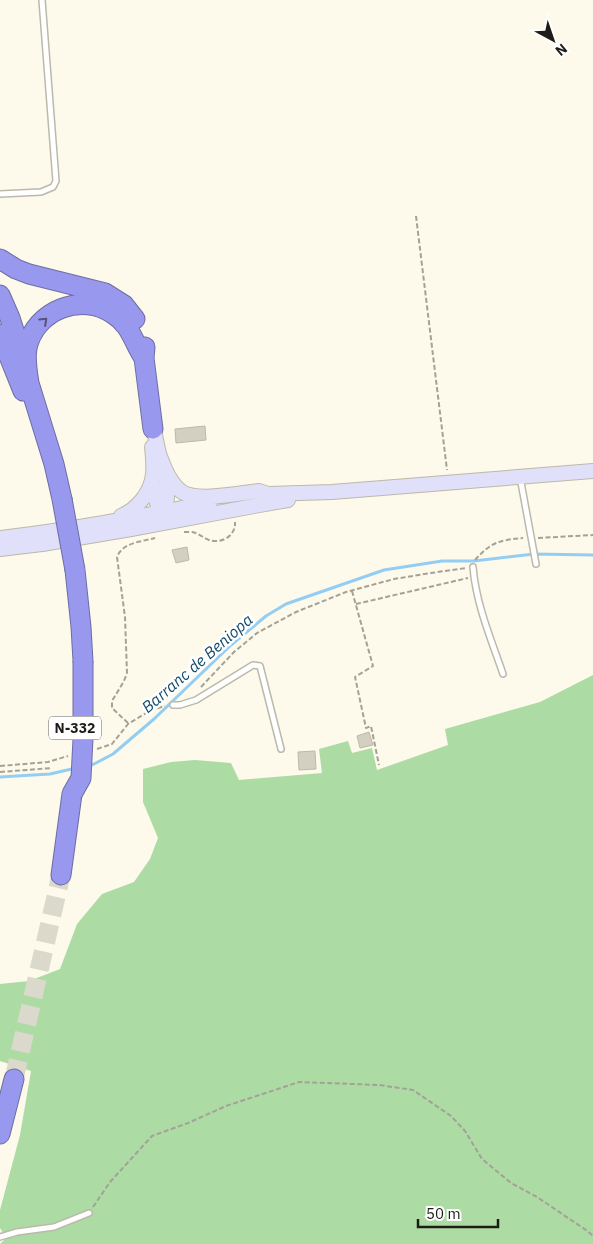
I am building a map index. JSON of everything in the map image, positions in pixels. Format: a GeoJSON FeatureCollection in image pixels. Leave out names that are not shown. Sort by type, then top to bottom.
{"type":"FeatureCollection","features":[{"type":"Feature","properties":{"kind":"highway"},"geometry":{"type":"LineString","coordinates":[[0,259],[16,269],[30,274],[105,293],[124,306],[137,322],[145,348],[144,358],[154,429]]}},
{"type":"Feature","properties":{"kind":"highway"},"geometry":{"type":"LineString","coordinates":[[0,295],[10,318],[28,372]]}},
{"type":"Feature","properties":{"kind":"highway"},"geometry":{"type":"LineString","coordinates":[[61,875],[72,794],[80,778],[83,739],[79,662],[81,627],[58,501],[54,464],[29,383],[26,354],[39,324],[63,308],[81,304],[102,308],[121,320],[133,336],[144,358]]}},
{"type":"Feature","properties":{"kind":"highway"},"geometry":{"type":"LineString","coordinates":[[0,334],[26,400],[58,501]]}},
{"type":"Feature","properties":{"kind":"highway"},"geometry":{"type":"LineString","coordinates":[[0,372],[26,400]]}},
{"type":"Feature","properties":{"kind":"highway"},"geometry":{"type":"LineString","coordinates":[[0,1134],[14,1079]]}},
{"type":"Feature","properties":{"kind":"street"},"geometry":{"type":"LineString","coordinates":[[154,429],[160,457],[172,480],[181,491],[200,497],[259,491],[268,494]]}},
{"type":"Feature","properties":{"kind":"street"},"geometry":{"type":"LineString","coordinates":[[154,429],[151,440],[152,482],[158,506],[167,516],[244,504],[254,506]]}},
{"type":"Feature","properties":{"kind":"street"},"geometry":{"type":"LineString","coordinates":[[0,545],[156,518],[163,512],[167,498],[164,466]]}},
{"type":"Feature","properties":{"kind":"street"},"geometry":{"type":"LineString","coordinates":[[0,538],[43,533],[268,494],[332,492],[593,471]]}},
{"type":"Feature","properties":{"kind":"street"},"geometry":{"type":"LineString","coordinates":[[111,521],[131,512],[139,504],[152,482]]}},
{"type":"Feature","properties":{"kind":"street"},"geometry":{"type":"LineString","coordinates":[[0,549],[122,531],[332,492]]}},
{"type":"Feature","properties":{"kind":"lane"},"geometry":{"type":"LineString","coordinates":[[0,194],[41,192],[53,187],[56,181],[42,0]]}},
{"type":"Feature","properties":{"kind":"lane"},"geometry":{"type":"LineString","coordinates":[[520,477],[536,564]]}},
{"type":"Feature","properties":{"kind":"lane"},"geometry":{"type":"LineString","coordinates":[[473,567],[480,606],[503,674]]}},
{"type":"Feature","properties":{"kind":"lane"},"geometry":{"type":"LineString","coordinates":[[174,704],[196,700],[253,665],[260,666],[281,749]]}},
{"type":"Feature","properties":{"kind":"lane"},"geometry":{"type":"LineString","coordinates":[[0,1237],[17,1232],[54,1227],[89,1213]]}},
{"type":"Feature","properties":{"kind":"path"},"geometry":{"type":"LineString","coordinates":[[416,216],[449,482]]}},
{"type":"Feature","properties":{"kind":"path"},"geometry":{"type":"LineString","coordinates":[[178,533],[194,532],[215,541],[225,539],[236,528],[234,510]]}},
{"type":"Feature","properties":{"kind":"path"},"geometry":{"type":"LineString","coordinates":[[199,690],[234,652],[257,633],[296,612],[352,591],[394,580],[473,567],[474,561],[480,554],[496,542],[511,539],[593,534]]}},
{"type":"Feature","properties":{"kind":"path"},"geometry":{"type":"LineString","coordinates":[[128,724],[112,708],[112,701],[127,673],[125,617],[117,557],[127,545],[154,538]]}},
{"type":"Feature","properties":{"kind":"path"},"geometry":{"type":"LineString","coordinates":[[356,604],[474,576]]}},
{"type":"Feature","properties":{"kind":"path"},"geometry":{"type":"LineString","coordinates":[[352,591],[373,666],[355,677],[366,728],[370,726],[379,765]]}},
{"type":"Feature","properties":{"kind":"path"},"geometry":{"type":"LineString","coordinates":[[92,751],[112,744],[128,724],[150,710],[174,704]]}},
{"type":"Feature","properties":{"kind":"path"},"geometry":{"type":"LineString","coordinates":[[0,766],[48,762],[74,754]]}},
{"type":"Feature","properties":{"kind":"path"},"geometry":{"type":"LineString","coordinates":[[0,772],[52,768]]}},
{"type":"Feature","properties":{"kind":"path"},"geometry":{"type":"LineString","coordinates":[[89,1213],[110,1182],[152,1136],[226,1106],[299,1082],[379,1084],[414,1090],[451,1116],[465,1132],[482,1159],[511,1183],[538,1197],[593,1236]]}},
{"type":"Feature","properties":{"kind":"green space"},"geometry":{"type":"Polygon","coordinates":[[[593,675],[593,1244],[0,1244],[6,1238],[0,1228],[0,1210],[20,1135],[31,1071],[0,1061],[0,984],[29,981],[60,969],[77,924],[102,894],[134,882],[150,859],[158,838],[143,802],[143,769],[171,762],[195,760],[231,763],[239,780],[322,773],[319,749],[348,741],[352,753],[372,748],[377,770],[448,745],[445,729],[540,702],[593,675]]]}},
{"type":"Feature","properties":{"kind":"building"},"geometry":{"type":"Polygon","coordinates":[[[205,426],[206,440],[176,443],[175,429],[205,426]]]}},
{"type":"Feature","properties":{"kind":"building"},"geometry":{"type":"Polygon","coordinates":[[[187,547],[189,560],[176,563],[172,550],[187,547]]]}},
{"type":"Feature","properties":{"kind":"building"},"geometry":{"type":"Polygon","coordinates":[[[369,732],[373,745],[360,748],[357,736],[369,732]]]}},
{"type":"Feature","properties":{"kind":"building"},"geometry":{"type":"Polygon","coordinates":[[[315,751],[316,769],[299,770],[298,752],[315,751]]]}},
{"type":"Feature","properties":{"kind":"waterway","name":"Barranc de Beniopa"},"geometry":{"type":"LineString","coordinates":[[87,766],[113,754],[154,719],[231,645],[266,616],[286,604],[384,570],[442,561],[474,561],[534,554],[593,555]]}},
{"type":"Feature","properties":{"kind":"waterway","name":"Barranc de Beniopa"},"geometry":{"type":"LineString","coordinates":[[0,777],[50,774],[76,768]]}},
{"type":"Feature","properties":{"kind":"tunnel"},"geometry":{"type":"LineString","coordinates":[[14,1079],[61,875]]}}]}
